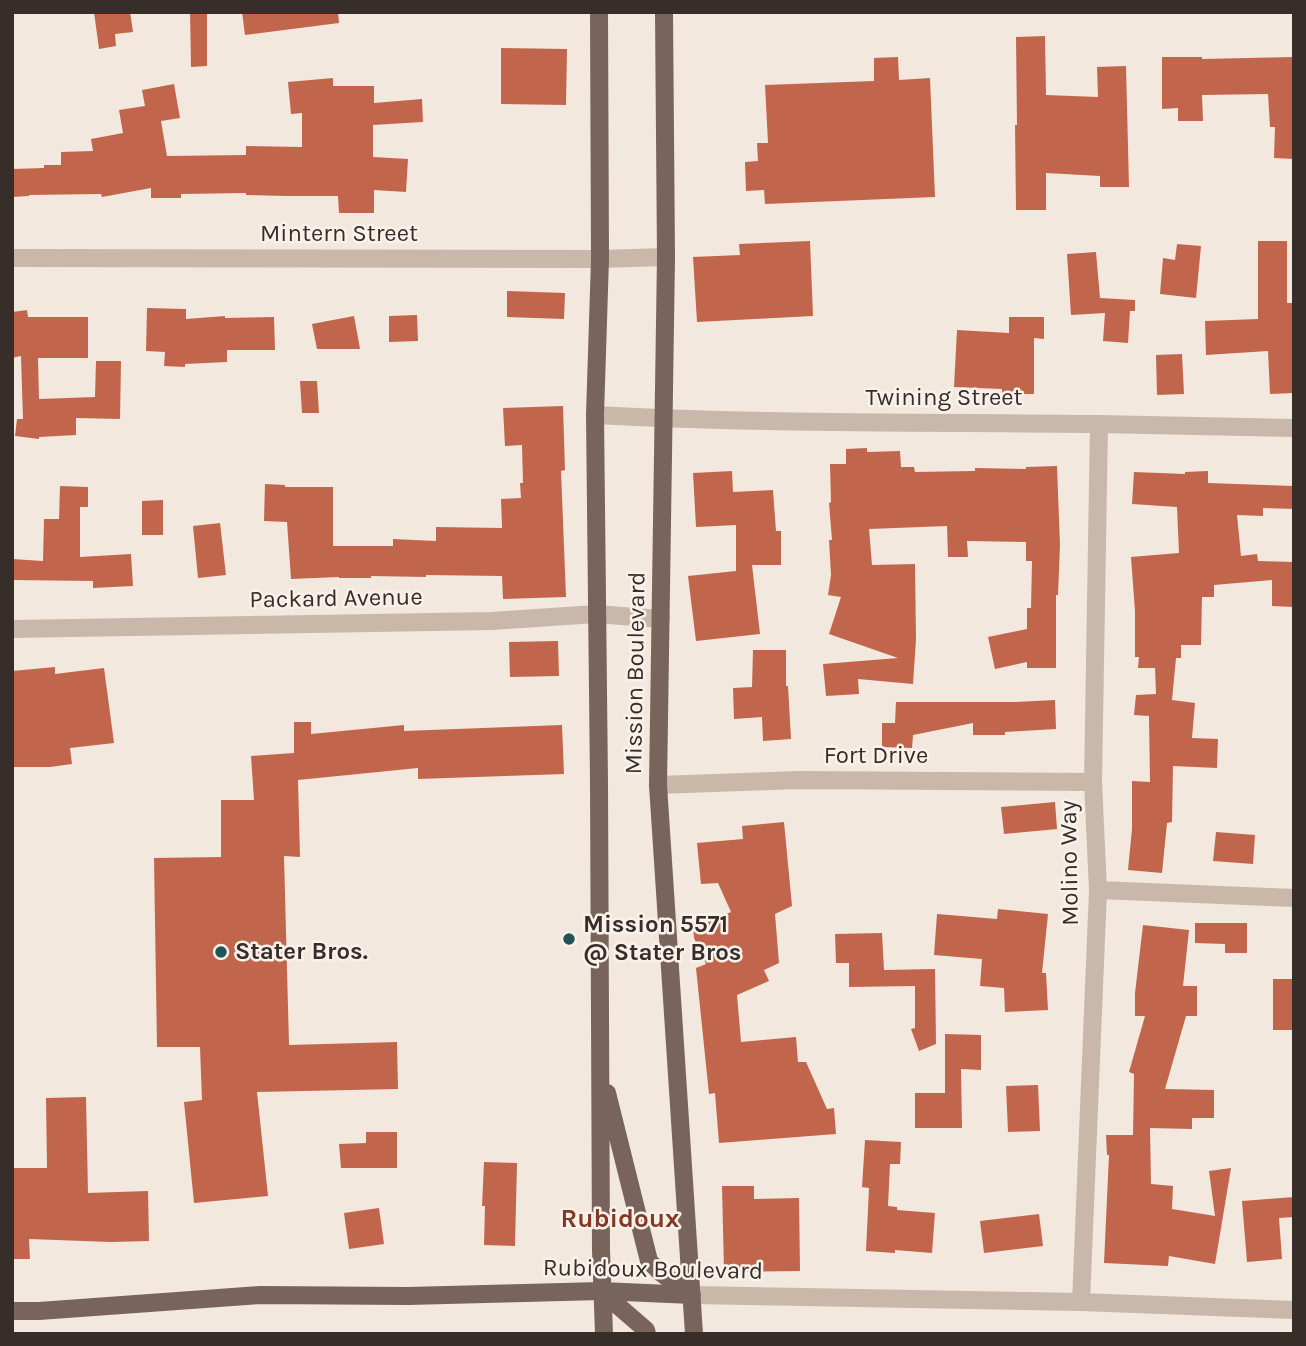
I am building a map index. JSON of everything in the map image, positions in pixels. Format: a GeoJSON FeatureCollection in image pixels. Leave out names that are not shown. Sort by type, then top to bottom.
{"type":"FeatureCollection","features":[{"type":"Feature","properties":{"kind":"main road","name":"Mission Boulevard"},"geometry":{"type":"LineString","coordinates":[[599,12],[600,259],[595,415],[601,1291],[604,1334]]}},
{"type":"Feature","properties":{"kind":"main road","name":"Mission Boulevard"},"geometry":{"type":"LineString","coordinates":[[664,12],[666,257],[659,785],[694,1334]]}},
{"type":"Feature","properties":{"kind":"main road"},"geometry":{"type":"LineString","coordinates":[[600,1070],[649,1261],[692,1295]]}},
{"type":"Feature","properties":{"kind":"main road"},"geometry":{"type":"LineString","coordinates":[[601,1291],[646,1330],[647,1334]]}},
{"type":"Feature","properties":{"kind":"main road","name":"Rubidoux Boulevard"},"geometry":{"type":"LineString","coordinates":[[12,1311],[260,1296],[408,1297],[601,1291],[692,1295]]}},
{"type":"Feature","properties":{"kind":"street","name":"Mintern Street"},"geometry":{"type":"LineString","coordinates":[[12,258],[666,257]]}},
{"type":"Feature","properties":{"kind":"street","name":"Twining Street"},"geometry":{"type":"LineString","coordinates":[[595,415],[818,422],[1294,428]]}},
{"type":"Feature","properties":{"kind":"street","name":"Molino Way"},"geometry":{"type":"LineString","coordinates":[[1081,1302],[1098,890],[1093,782],[1099,424]]}},
{"type":"Feature","properties":{"kind":"street","name":"Packard Avenue"},"geometry":{"type":"LineString","coordinates":[[12,629],[492,621],[596,614],[661,619]]}},
{"type":"Feature","properties":{"kind":"street","name":"Fort Drive"},"geometry":{"type":"LineString","coordinates":[[659,785],[799,780],[1093,782]]}},
{"type":"Feature","properties":{"kind":"street"},"geometry":{"type":"LineString","coordinates":[[1098,890],[1294,898]]}},
{"type":"Feature","properties":{"kind":"street","name":"Rubidoux Boulevard"},"geometry":{"type":"LineString","coordinates":[[692,1295],[1081,1302],[1294,1310]]}},
{"type":"Feature","properties":{"kind":"building"},"geometry":{"type":"Polygon","coordinates":[[[94,12],[130,12],[133,32],[115,34],[116,46],[99,49],[94,12]]]}},
{"type":"Feature","properties":{"kind":"building"},"geometry":{"type":"Polygon","coordinates":[[[190,12],[207,12],[207,66],[191,67],[190,12]]]}},
{"type":"Feature","properties":{"kind":"building"},"geometry":{"type":"Polygon","coordinates":[[[242,12],[338,12],[339,23],[245,35],[242,12]]]}},
{"type":"Feature","properties":{"kind":"building"},"geometry":{"type":"Polygon","coordinates":[[[1045,36],[1046,95],[1098,97],[1097,67],[1126,66],[1129,187],[1100,187],[1100,176],[1046,173],[1046,210],[1016,210],[1016,37],[1045,36]]]}},
{"type":"Feature","properties":{"kind":"building"},"geometry":{"type":"Polygon","coordinates":[[[501,48],[567,49],[566,105],[501,104],[501,48]]]}},
{"type":"Feature","properties":{"kind":"building"},"geometry":{"type":"Polygon","coordinates":[[[898,57],[899,80],[930,78],[935,197],[765,204],[764,190],[746,191],[745,162],[758,161],[757,143],[768,143],[765,85],[874,81],[874,58],[898,57]]]}},
{"type":"Feature","properties":{"kind":"building"},"geometry":{"type":"Polygon","coordinates":[[[1162,57],[1294,57],[1294,159],[1274,158],[1275,127],[1270,127],[1268,94],[1202,95],[1203,121],[1178,121],[1178,108],[1162,109],[1162,57]]]}},
{"type":"Feature","properties":{"kind":"building"},"geometry":{"type":"Polygon","coordinates":[[[333,78],[333,86],[374,86],[374,103],[422,99],[423,122],[373,125],[373,157],[408,159],[406,192],[374,190],[374,213],[339,213],[338,196],[246,193],[181,194],[181,198],[151,198],[151,188],[102,197],[101,194],[12,197],[12,169],[61,165],[61,152],[93,151],[91,139],[123,133],[119,110],[145,106],[142,90],[174,84],[180,118],[161,121],[167,156],[246,155],[246,146],[302,147],[302,113],[291,114],[288,82],[333,78]]]}},
{"type":"Feature","properties":{"kind":"building"},"geometry":{"type":"Polygon","coordinates":[[[810,241],[813,316],[697,322],[693,257],[740,255],[739,244],[810,241]]]}},
{"type":"Feature","properties":{"kind":"building"},"geometry":{"type":"Polygon","coordinates":[[[1258,241],[1287,241],[1287,303],[1293,303],[1294,393],[1270,394],[1268,351],[1206,355],[1205,321],[1258,319],[1258,241]]]}},
{"type":"Feature","properties":{"kind":"building"},"geometry":{"type":"Polygon","coordinates":[[[1177,244],[1201,246],[1196,298],[1160,294],[1163,258],[1175,260],[1177,244]]]}},
{"type":"Feature","properties":{"kind":"building"},"geometry":{"type":"Polygon","coordinates":[[[1096,252],[1100,298],[1135,300],[1135,311],[1130,311],[1128,343],[1103,341],[1105,313],[1071,315],[1067,254],[1096,252]]]}},
{"type":"Feature","properties":{"kind":"building"},"geometry":{"type":"Polygon","coordinates":[[[507,291],[565,293],[564,319],[507,317],[507,291]]]}},
{"type":"Feature","properties":{"kind":"building"},"geometry":{"type":"Polygon","coordinates":[[[147,308],[186,309],[186,319],[225,316],[274,317],[275,350],[227,350],[227,362],[185,364],[185,367],[164,366],[165,352],[146,351],[147,308]]]}},
{"type":"Feature","properties":{"kind":"building"},"geometry":{"type":"Polygon","coordinates":[[[27,310],[28,317],[88,317],[88,358],[38,358],[39,399],[95,397],[96,361],[121,361],[120,419],[76,418],[76,435],[39,439],[15,436],[17,419],[23,419],[21,356],[12,358],[12,312],[27,310]]]}},
{"type":"Feature","properties":{"kind":"building"},"geometry":{"type":"Polygon","coordinates":[[[417,315],[418,341],[389,342],[389,316],[417,315]]]}},
{"type":"Feature","properties":{"kind":"building"},"geometry":{"type":"Polygon","coordinates":[[[354,316],[360,349],[317,349],[312,324],[354,316]]]}},
{"type":"Feature","properties":{"kind":"building"},"geometry":{"type":"Polygon","coordinates":[[[1009,317],[1044,317],[1044,339],[1034,338],[1034,394],[1002,394],[1002,389],[954,387],[957,330],[1009,333],[1009,317]]]}},
{"type":"Feature","properties":{"kind":"building"},"geometry":{"type":"Polygon","coordinates":[[[1182,354],[1184,394],[1157,395],[1156,355],[1182,354]]]}},
{"type":"Feature","properties":{"kind":"building"},"geometry":{"type":"Polygon","coordinates":[[[300,381],[317,381],[319,413],[302,413],[300,381]]]}},
{"type":"Feature","properties":{"kind":"building"},"geometry":{"type":"Polygon","coordinates":[[[563,406],[565,470],[561,471],[566,597],[503,599],[502,576],[291,579],[287,522],[264,521],[265,484],[285,487],[333,487],[333,546],[393,546],[393,539],[436,541],[436,527],[502,528],[501,499],[521,498],[520,483],[523,483],[522,445],[505,446],[503,408],[563,406]]]}},
{"type":"Feature","properties":{"kind":"building"},"geometry":{"type":"Polygon","coordinates":[[[867,448],[867,452],[900,451],[901,467],[914,467],[915,472],[1057,466],[1060,545],[1056,595],[1056,668],[1027,668],[1027,662],[995,669],[988,637],[1027,629],[1027,608],[1031,608],[1032,561],[1026,561],[1026,542],[967,541],[968,557],[948,557],[947,526],[869,529],[872,565],[915,564],[916,639],[913,684],[858,679],[859,694],[826,696],[823,664],[898,658],[829,634],[841,597],[828,595],[831,575],[829,540],[832,540],[830,464],[846,464],[846,449],[867,448]]]}},
{"type":"Feature","properties":{"kind":"building"},"geometry":{"type":"Polygon","coordinates":[[[732,471],[733,492],[773,490],[776,531],[781,531],[781,565],[752,565],[760,634],[696,641],[688,576],[736,571],[736,525],[696,527],[693,473],[732,471]]]}},
{"type":"Feature","properties":{"kind":"building"},"geometry":{"type":"Polygon","coordinates":[[[1208,471],[1208,483],[1294,486],[1294,509],[1263,508],[1263,516],[1237,515],[1241,556],[1257,554],[1258,561],[1294,562],[1293,607],[1272,606],[1272,580],[1214,585],[1214,597],[1202,597],[1201,645],[1181,645],[1181,658],[1176,658],[1172,700],[1195,703],[1192,738],[1218,739],[1217,768],[1173,766],[1172,822],[1167,823],[1162,873],[1128,870],[1132,829],[1132,781],[1150,782],[1149,716],[1134,715],[1136,695],[1156,694],[1155,668],[1138,668],[1139,657],[1135,657],[1131,557],[1179,553],[1177,507],[1132,504],[1134,472],[1185,474],[1208,471]]]}},
{"type":"Feature","properties":{"kind":"building"},"geometry":{"type":"Polygon","coordinates":[[[60,486],[88,487],[88,507],[80,507],[80,557],[131,554],[133,586],[93,588],[93,581],[12,580],[12,559],[43,561],[44,519],[59,519],[60,486]]]}},
{"type":"Feature","properties":{"kind":"building"},"geometry":{"type":"Polygon","coordinates":[[[163,500],[163,535],[142,535],[142,501],[163,500]]]}},
{"type":"Feature","properties":{"kind":"building"},"geometry":{"type":"Polygon","coordinates":[[[220,523],[226,575],[198,578],[193,526],[220,523]]]}},
{"type":"Feature","properties":{"kind":"building"},"geometry":{"type":"Polygon","coordinates":[[[558,641],[559,676],[510,677],[509,642],[558,641]]]}},
{"type":"Feature","properties":{"kind":"building"},"geometry":{"type":"Polygon","coordinates":[[[753,650],[786,650],[791,739],[763,741],[762,717],[734,719],[733,688],[752,687],[753,650]]]}},
{"type":"Feature","properties":{"kind":"building"},"geometry":{"type":"Polygon","coordinates":[[[55,667],[55,674],[104,668],[114,743],[70,748],[72,764],[12,767],[12,671],[55,667]]]}},
{"type":"Feature","properties":{"kind":"building"},"geometry":{"type":"Polygon","coordinates":[[[1055,700],[1056,729],[1005,732],[1005,735],[973,735],[973,723],[913,735],[912,748],[882,747],[882,723],[895,723],[896,702],[1055,700]]]}},
{"type":"Feature","properties":{"kind":"building"},"geometry":{"type":"Polygon","coordinates":[[[294,722],[311,722],[311,734],[404,725],[404,731],[562,725],[564,774],[418,779],[418,768],[298,780],[300,857],[284,856],[289,1045],[397,1042],[398,1089],[257,1092],[268,1196],[194,1203],[184,1102],[202,1100],[200,1047],[157,1047],[154,858],[221,857],[221,800],[254,800],[251,756],[294,753],[294,722]]]}},
{"type":"Feature","properties":{"kind":"building"},"geometry":{"type":"Polygon","coordinates":[[[1055,802],[1057,829],[1004,834],[1001,807],[1055,802]]]}},
{"type":"Feature","properties":{"kind":"building"},"geometry":{"type":"Polygon","coordinates":[[[784,822],[792,906],[775,914],[779,963],[764,970],[769,981],[737,995],[741,1042],[796,1037],[798,1062],[806,1062],[827,1109],[834,1108],[836,1134],[719,1143],[715,1093],[709,1094],[696,968],[706,964],[694,938],[693,925],[704,924],[731,912],[718,883],[701,884],[697,843],[743,839],[742,826],[784,822]]]}},
{"type":"Feature","properties":{"kind":"building"},"geometry":{"type":"Polygon","coordinates":[[[1216,832],[1255,835],[1253,864],[1213,861],[1216,832]]]}},
{"type":"Feature","properties":{"kind":"building"},"geometry":{"type":"Polygon","coordinates":[[[998,909],[1048,914],[1042,973],[1046,973],[1048,1010],[1005,1012],[1004,988],[980,986],[982,959],[934,955],[937,914],[997,919],[998,909]]]}},
{"type":"Feature","properties":{"kind":"building"},"geometry":{"type":"Polygon","coordinates":[[[1195,923],[1247,923],[1247,953],[1225,953],[1225,944],[1195,943],[1195,923]]]}},
{"type":"Feature","properties":{"kind":"building"},"geometry":{"type":"Polygon","coordinates":[[[1143,925],[1189,930],[1183,986],[1197,986],[1197,1016],[1186,1016],[1165,1089],[1214,1090],[1214,1118],[1192,1118],[1192,1129],[1150,1128],[1151,1184],[1173,1186],[1172,1209],[1215,1216],[1209,1171],[1231,1168],[1215,1264],[1169,1256],[1168,1266],[1104,1263],[1109,1155],[1106,1135],[1133,1135],[1134,1074],[1129,1072],[1145,1016],[1135,1016],[1143,925]]]}},
{"type":"Feature","properties":{"kind":"building"},"geometry":{"type":"Polygon","coordinates":[[[882,933],[884,970],[935,969],[936,1044],[919,1051],[911,1029],[915,1028],[915,986],[849,987],[849,963],[836,963],[835,934],[882,933]]]}},
{"type":"Feature","properties":{"kind":"building"},"geometry":{"type":"Polygon","coordinates":[[[1273,979],[1294,979],[1294,1030],[1273,1030],[1273,979]]]}},
{"type":"Feature","properties":{"kind":"building"},"geometry":{"type":"Polygon","coordinates":[[[945,1034],[981,1035],[981,1070],[961,1069],[962,1128],[915,1128],[915,1093],[945,1093],[945,1034]]]}},
{"type":"Feature","properties":{"kind":"building"},"geometry":{"type":"Polygon","coordinates":[[[1038,1085],[1040,1131],[1008,1132],[1006,1086],[1038,1085]]]}},
{"type":"Feature","properties":{"kind":"building"},"geometry":{"type":"Polygon","coordinates":[[[86,1097],[88,1193],[148,1191],[149,1241],[29,1239],[30,1259],[12,1259],[12,1168],[47,1168],[46,1098],[86,1097]]]}},
{"type":"Feature","properties":{"kind":"building"},"geometry":{"type":"Polygon","coordinates":[[[366,1132],[397,1132],[397,1168],[341,1168],[339,1144],[366,1143],[366,1132]]]}},
{"type":"Feature","properties":{"kind":"building"},"geometry":{"type":"Polygon","coordinates":[[[865,1140],[901,1142],[900,1164],[890,1164],[888,1206],[897,1207],[897,1210],[935,1213],[932,1253],[866,1251],[869,1188],[862,1187],[865,1140]]]}},
{"type":"Feature","properties":{"kind":"building"},"geometry":{"type":"Polygon","coordinates":[[[484,1162],[517,1163],[515,1246],[484,1245],[484,1162]]]}},
{"type":"Feature","properties":{"kind":"building"},"geometry":{"type":"Polygon","coordinates":[[[722,1186],[754,1186],[754,1199],[799,1198],[800,1271],[724,1272],[722,1186]]]}},
{"type":"Feature","properties":{"kind":"building"},"geometry":{"type":"Polygon","coordinates":[[[1294,1197],[1294,1217],[1279,1218],[1282,1259],[1247,1262],[1242,1201],[1294,1197]]]}},
{"type":"Feature","properties":{"kind":"building"},"geometry":{"type":"Polygon","coordinates":[[[379,1208],[384,1244],[349,1249],[344,1213],[379,1208]]]}},
{"type":"Feature","properties":{"kind":"building"},"geometry":{"type":"Polygon","coordinates":[[[1039,1214],[1043,1246],[984,1253],[980,1221],[1039,1214]]]}},
{"type":"Feature","properties":{"kind":"place","name":"Mission 5571 @ Stater Bros"},"geometry":{"type":"Point","coordinates":[569,939]}},
{"type":"Feature","properties":{"kind":"place","name":"Stater Bros."},"geometry":{"type":"Point","coordinates":[221,952]}},
{"type":"Feature","properties":{"kind":"district","name":"Rubidoux"},"geometry":{"type":"Point","coordinates":[620,1220]}}]}
